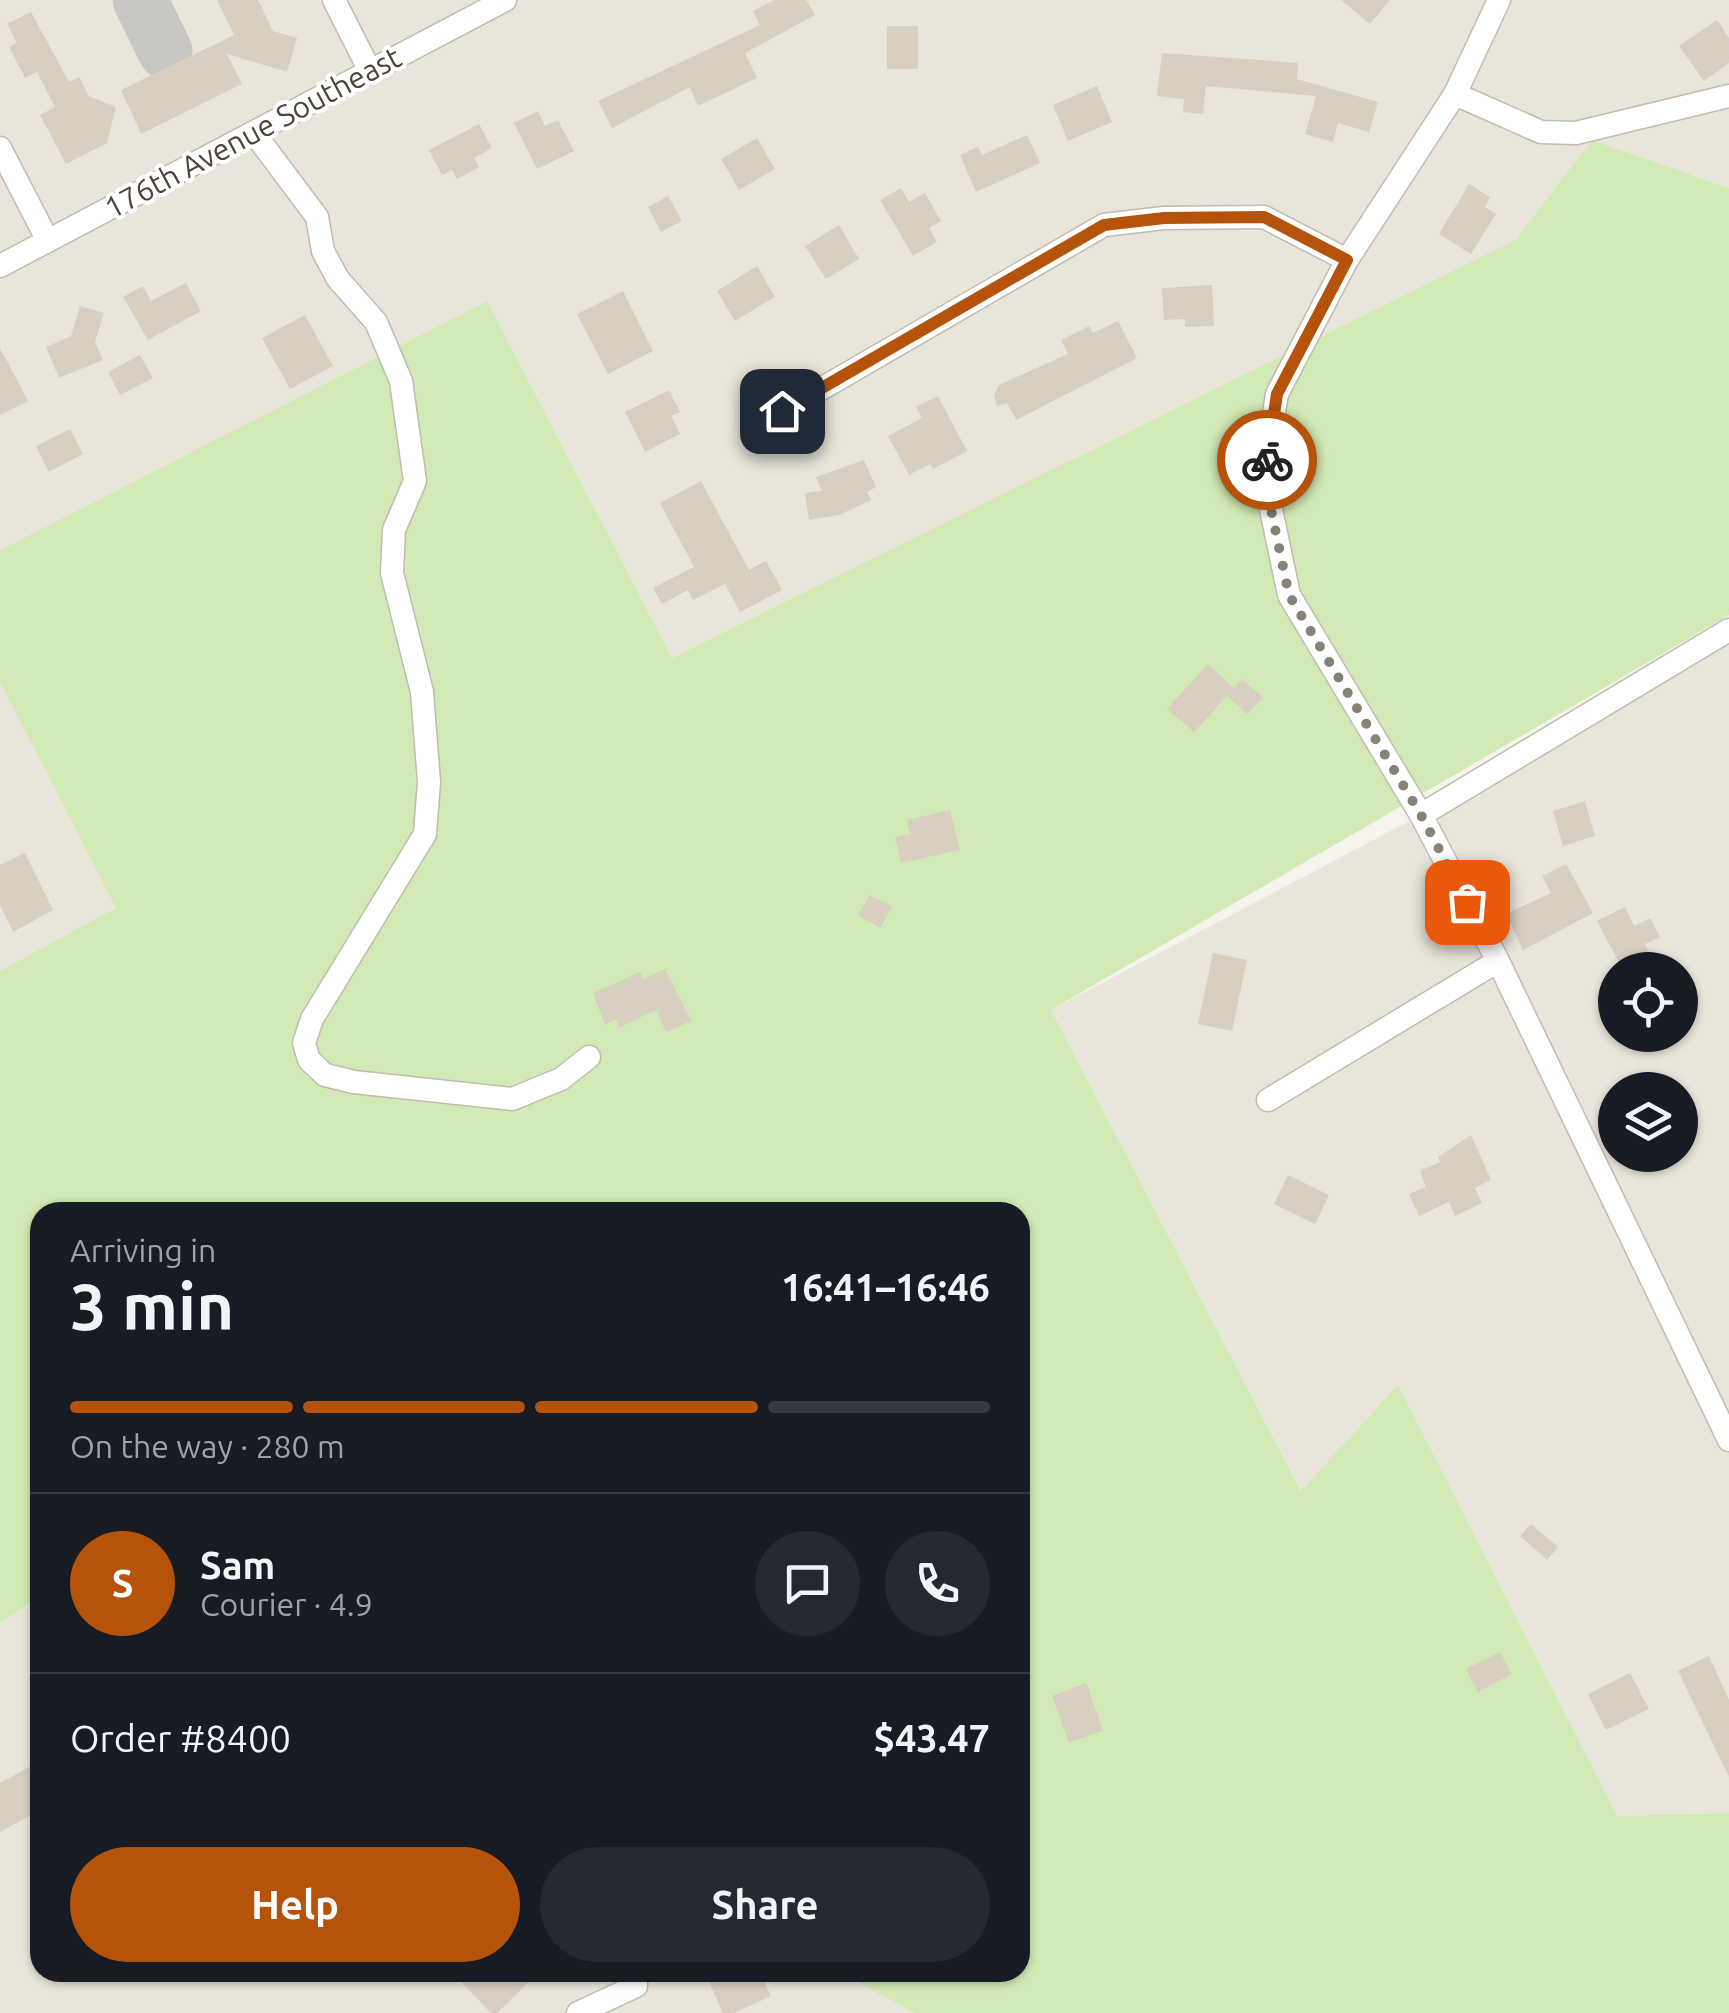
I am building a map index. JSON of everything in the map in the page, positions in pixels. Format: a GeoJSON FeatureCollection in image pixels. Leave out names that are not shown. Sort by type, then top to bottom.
{"type":"FeatureCollection","features":[{"type":"Feature","properties":{"kind":"street"},"geometry":{"type":"LineString","coordinates":[[334,0],[370,72]]}},
{"type":"Feature","properties":{"kind":"street","name":"176th Avenue Southeast"},"geometry":{"type":"LineString","coordinates":[[0,266],[505,0]]}},
{"type":"Feature","properties":{"kind":"street"},"geometry":{"type":"LineString","coordinates":[[1498,0],[1455,94],[1347,260],[1277,394],[1264,476],[1289,595],[1421,815],[1498,961],[1729,1440]]}},
{"type":"Feature","properties":{"kind":"street"},"geometry":{"type":"LineString","coordinates":[[1455,94],[1528,128],[1576,132],[1729,96]]}},
{"type":"Feature","properties":{"kind":"street"},"geometry":{"type":"LineString","coordinates":[[254,132],[316,217],[323,251],[338,278],[376,322],[401,381],[415,480],[394,530],[392,573],[422,692],[429,782],[425,834],[312,1019],[304,1042],[309,1060],[325,1075],[354,1082],[512,1099],[561,1079],[589,1057]]}},
{"type":"Feature","properties":{"kind":"street"},"geometry":{"type":"LineString","coordinates":[[0,148],[48,241]]}},
{"type":"Feature","properties":{"kind":"street"},"geometry":{"type":"LineString","coordinates":[[782,411],[1104,225],[1164,218],[1264,217],[1347,260]]}},
{"type":"Feature","properties":{"kind":"street"},"geometry":{"type":"LineString","coordinates":[[1421,815],[1729,630]]}},
{"type":"Feature","properties":{"kind":"street"},"geometry":{"type":"LineString","coordinates":[[1268,1100],[1498,961]]}},
{"type":"Feature","properties":{"kind":"street"},"geometry":{"type":"LineString","coordinates":[[578,2013],[631,1982]]}},
{"type":"Feature","properties":{"kind":"shaded area"},"geometry":{"type":"Polygon","coordinates":[[[0,0],[1729,0],[1729,188],[1592,140],[1515,240],[672,658],[487,301],[0,550],[0,0]]]}},
{"type":"Feature","properties":{"kind":"shaded area"},"geometry":{"type":"Polygon","coordinates":[[[1729,630],[1729,1813],[1617,1816],[1398,1386],[1302,1492],[1051,1010],[1421,815],[1729,630]]]}},
{"type":"Feature","properties":{"kind":"shaded area"},"geometry":{"type":"Polygon","coordinates":[[[0,682],[117,909],[0,971],[0,682]]]}},
{"type":"Feature","properties":{"kind":"shaded area"},"geometry":{"type":"Polygon","coordinates":[[[30,1603],[30,1982],[858,1982],[915,2013],[0,2013],[0,1622],[30,1603]]]}},
{"type":"Feature","properties":{"kind":"green space"},"geometry":{"type":"Polygon","coordinates":[[[1592,140],[1729,188],[1729,615],[1051,1010],[1301,1491],[1398,1385],[1617,1816],[1729,1813],[1729,2013],[915,2013],[857,1982],[1030,1982],[1030,1202],[30,1202],[30,1603],[0,1622],[0,971],[116,908],[0,682],[0,550],[487,301],[672,658],[1515,240],[1592,140]]]}},
{"type":"Feature","properties":{"kind":"building"},"geometry":{"type":"Polygon","coordinates":[[[217,0],[258,0],[273,31],[297,38],[287,72],[227,54],[242,84],[141,134],[121,90],[234,35],[217,0]]]}},
{"type":"Feature","properties":{"kind":"building"},"geometry":{"type":"Polygon","coordinates":[[[774,0],[806,0],[815,15],[745,53],[757,78],[698,106],[690,87],[612,128],[598,101],[760,25],[753,11],[774,0]]]}},
{"type":"Feature","properties":{"kind":"building"},"geometry":{"type":"Polygon","coordinates":[[[1341,0],[1390,0],[1370,24],[1341,0]]]}},
{"type":"Feature","properties":{"kind":"building"},"geometry":{"type":"Polygon","coordinates":[[[31,12],[69,82],[79,77],[89,96],[116,107],[107,143],[66,164],[40,115],[55,107],[37,72],[25,78],[9,47],[17,43],[7,24],[31,12]]]}},
{"type":"Feature","properties":{"kind":"building"},"geometry":{"type":"Polygon","coordinates":[[[1717,20],[1729,38],[1729,63],[1704,81],[1679,46],[1717,20]]]}},
{"type":"Feature","properties":{"kind":"building"},"geometry":{"type":"Polygon","coordinates":[[[887,26],[918,26],[918,69],[887,69],[887,26]]]}},
{"type":"Feature","properties":{"kind":"building"},"geometry":{"type":"Polygon","coordinates":[[[1162,53],[1298,63],[1297,79],[1378,102],[1369,132],[1338,123],[1333,142],[1305,134],[1316,96],[1206,86],[1203,114],[1183,112],[1184,99],[1157,96],[1162,53]]]}},
{"type":"Feature","properties":{"kind":"building"},"geometry":{"type":"Polygon","coordinates":[[[1097,86],[1112,122],[1068,141],[1053,105],[1097,86]]]}},
{"type":"Feature","properties":{"kind":"building"},"geometry":{"type":"Polygon","coordinates":[[[538,111],[545,126],[558,120],[574,151],[537,169],[514,123],[538,111]]]}},
{"type":"Feature","properties":{"kind":"building"},"geometry":{"type":"Polygon","coordinates":[[[479,124],[492,148],[474,158],[479,167],[457,179],[452,170],[442,175],[429,150],[479,124]]]}},
{"type":"Feature","properties":{"kind":"building"},"geometry":{"type":"Polygon","coordinates":[[[1027,135],[1040,163],[976,192],[960,155],[978,147],[982,155],[1027,135]]]}},
{"type":"Feature","properties":{"kind":"building"},"geometry":{"type":"Polygon","coordinates":[[[757,138],[775,169],[739,190],[721,159],[757,138]]]}},
{"type":"Feature","properties":{"kind":"building"},"geometry":{"type":"Polygon","coordinates":[[[1469,184],[1490,197],[1485,207],[1496,214],[1471,254],[1439,234],[1469,184]]]}},
{"type":"Feature","properties":{"kind":"building"},"geometry":{"type":"Polygon","coordinates":[[[901,188],[909,202],[925,193],[941,221],[929,228],[937,242],[913,256],[880,200],[901,188]]]}},
{"type":"Feature","properties":{"kind":"building"},"geometry":{"type":"Polygon","coordinates":[[[668,196],[682,221],[661,232],[648,207],[668,196]]]}},
{"type":"Feature","properties":{"kind":"building"},"geometry":{"type":"Polygon","coordinates":[[[839,225],[859,259],[826,279],[805,246],[839,225]]]}},
{"type":"Feature","properties":{"kind":"building"},"geometry":{"type":"Polygon","coordinates":[[[757,266],[775,297],[735,321],[717,291],[757,266]]]}},
{"type":"Feature","properties":{"kind":"building"},"geometry":{"type":"Polygon","coordinates":[[[186,283],[201,311],[148,340],[123,297],[143,286],[151,301],[186,283]]]}},
{"type":"Feature","properties":{"kind":"building"},"geometry":{"type":"Polygon","coordinates":[[[1212,285],[1214,326],[1185,327],[1185,319],[1164,320],[1162,288],[1212,285]]]}},
{"type":"Feature","properties":{"kind":"building"},"geometry":{"type":"Polygon","coordinates":[[[623,291],[653,351],[608,374],[577,314],[623,291]]]}},
{"type":"Feature","properties":{"kind":"building"},"geometry":{"type":"Polygon","coordinates":[[[80,306],[104,313],[95,342],[103,360],[59,378],[46,347],[71,336],[80,306]]]}},
{"type":"Feature","properties":{"kind":"building"},"geometry":{"type":"Polygon","coordinates":[[[305,315],[333,366],[290,389],[262,338],[305,315]]]}},
{"type":"Feature","properties":{"kind":"building"},"geometry":{"type":"Polygon","coordinates":[[[1118,321],[1137,358],[1016,420],[1007,403],[997,406],[994,395],[999,385],[1068,354],[1061,340],[1089,326],[1093,333],[1118,321]]]}},
{"type":"Feature","properties":{"kind":"building"},"geometry":{"type":"Polygon","coordinates":[[[0,348],[28,401],[0,415],[0,348]]]}},
{"type":"Feature","properties":{"kind":"building"},"geometry":{"type":"Polygon","coordinates":[[[140,355],[153,378],[120,395],[108,372],[140,355]]]}},
{"type":"Feature","properties":{"kind":"building"},"geometry":{"type":"Polygon","coordinates":[[[669,390],[680,412],[671,416],[680,434],[645,452],[625,412],[669,390]]]}},
{"type":"Feature","properties":{"kind":"building"},"geometry":{"type":"Polygon","coordinates":[[[938,396],[967,451],[933,469],[930,464],[909,475],[888,436],[922,418],[916,407],[938,396]]]}},
{"type":"Feature","properties":{"kind":"building"},"geometry":{"type":"Polygon","coordinates":[[[70,429],[83,454],[49,472],[36,446],[70,429]]]}},
{"type":"Feature","properties":{"kind":"building"},"geometry":{"type":"Polygon","coordinates":[[[864,460],[876,487],[867,492],[871,500],[839,515],[809,520],[805,493],[822,491],[816,477],[864,460]]]}},
{"type":"Feature","properties":{"kind":"building"},"geometry":{"type":"Polygon","coordinates":[[[701,481],[749,570],[766,561],[782,590],[740,612],[725,584],[693,600],[688,590],[662,604],[653,588],[694,567],[660,503],[701,481]]]}},
{"type":"Feature","properties":{"kind":"building"},"geometry":{"type":"Polygon","coordinates":[[[1208,664],[1234,688],[1242,679],[1263,698],[1247,714],[1227,696],[1194,732],[1167,709],[1208,664]]]}},
{"type":"Feature","properties":{"kind":"building"},"geometry":{"type":"Polygon","coordinates":[[[1585,801],[1595,836],[1563,846],[1553,811],[1585,801]]]}},
{"type":"Feature","properties":{"kind":"building"},"geometry":{"type":"Polygon","coordinates":[[[950,810],[960,850],[901,863],[895,837],[910,834],[907,820],[950,810]]]}},
{"type":"Feature","properties":{"kind":"building"},"geometry":{"type":"Polygon","coordinates":[[[25,853],[53,910],[13,932],[0,905],[0,865],[25,853]]]}},
{"type":"Feature","properties":{"kind":"building"},"geometry":{"type":"Polygon","coordinates":[[[1566,864],[1593,913],[1523,950],[1506,914],[1551,893],[1542,876],[1566,864]]]}},
{"type":"Feature","properties":{"kind":"building"},"geometry":{"type":"Polygon","coordinates":[[[870,895],[892,907],[880,928],[858,915],[870,895]]]}},
{"type":"Feature","properties":{"kind":"building"},"geometry":{"type":"Polygon","coordinates":[[[1625,907],[1634,926],[1650,918],[1660,937],[1645,944],[1649,952],[1613,952],[1597,921],[1625,907]]]}},
{"type":"Feature","properties":{"kind":"building"},"geometry":{"type":"Polygon","coordinates":[[[1213,953],[1247,960],[1232,1031],[1198,1024],[1213,953]]]}},
{"type":"Feature","properties":{"kind":"building"},"geometry":{"type":"Polygon","coordinates":[[[665,969],[691,1021],[666,1032],[656,1010],[620,1027],[616,1019],[605,1025],[593,993],[640,972],[643,979],[665,969]]]}},
{"type":"Feature","properties":{"kind":"building"},"geometry":{"type":"Polygon","coordinates":[[[1471,1135],[1491,1180],[1475,1188],[1482,1203],[1455,1216],[1449,1202],[1419,1216],[1409,1194],[1426,1187],[1420,1171],[1440,1162],[1438,1157],[1471,1135]]]}},
{"type":"Feature","properties":{"kind":"building"},"geometry":{"type":"Polygon","coordinates":[[[1288,1175],[1329,1195],[1315,1224],[1274,1204],[1288,1175]]]}},
{"type":"Feature","properties":{"kind":"building"},"geometry":{"type":"Polygon","coordinates":[[[1531,1524],[1558,1547],[1547,1560],[1520,1536],[1531,1524]]]}},
{"type":"Feature","properties":{"kind":"building"},"geometry":{"type":"Polygon","coordinates":[[[1500,1652],[1512,1674],[1478,1692],[1466,1669],[1500,1652]]]}},
{"type":"Feature","properties":{"kind":"building"},"geometry":{"type":"Polygon","coordinates":[[[1709,1656],[1729,1700],[1729,1777],[1678,1671],[1709,1656]]]}},
{"type":"Feature","properties":{"kind":"building"},"geometry":{"type":"Polygon","coordinates":[[[1630,1673],[1649,1709],[1606,1730],[1588,1694],[1630,1673]]]}},
{"type":"Feature","properties":{"kind":"building"},"geometry":{"type":"Polygon","coordinates":[[[1086,1683],[1103,1730],[1069,1743],[1052,1696],[1086,1683]]]}},
{"type":"Feature","properties":{"kind":"building"},"geometry":{"type":"Polygon","coordinates":[[[30,1766],[30,1816],[0,1832],[0,1783],[30,1766]]]}},
{"type":"Feature","properties":{"kind":"building"},"geometry":{"type":"Polygon","coordinates":[[[462,1982],[529,1982],[497,2013],[491,2013],[462,1982]]]}},
{"type":"Feature","properties":{"kind":"building"},"geometry":{"type":"Polygon","coordinates":[[[709,1982],[765,1982],[771,1996],[734,2013],[723,2013],[709,1982]]]}},
{"type":"Feature","properties":{"kind":"taxiway"},"geometry":{"type":"LineString","coordinates":[[140,0],[165,51]]}},
{"type":"Feature","properties":{"kind":"way so far"},"geometry":{"type":"LineString","coordinates":[[1267,460],[1264,476],[1289,595],[1421,815],[1467,902]]}},
{"type":"Feature","properties":{"kind":"route"},"geometry":{"type":"LineString","coordinates":[[782,411],[1104,225],[1164,218],[1264,217],[1347,260],[1277,394],[1267,460]]}}]}
